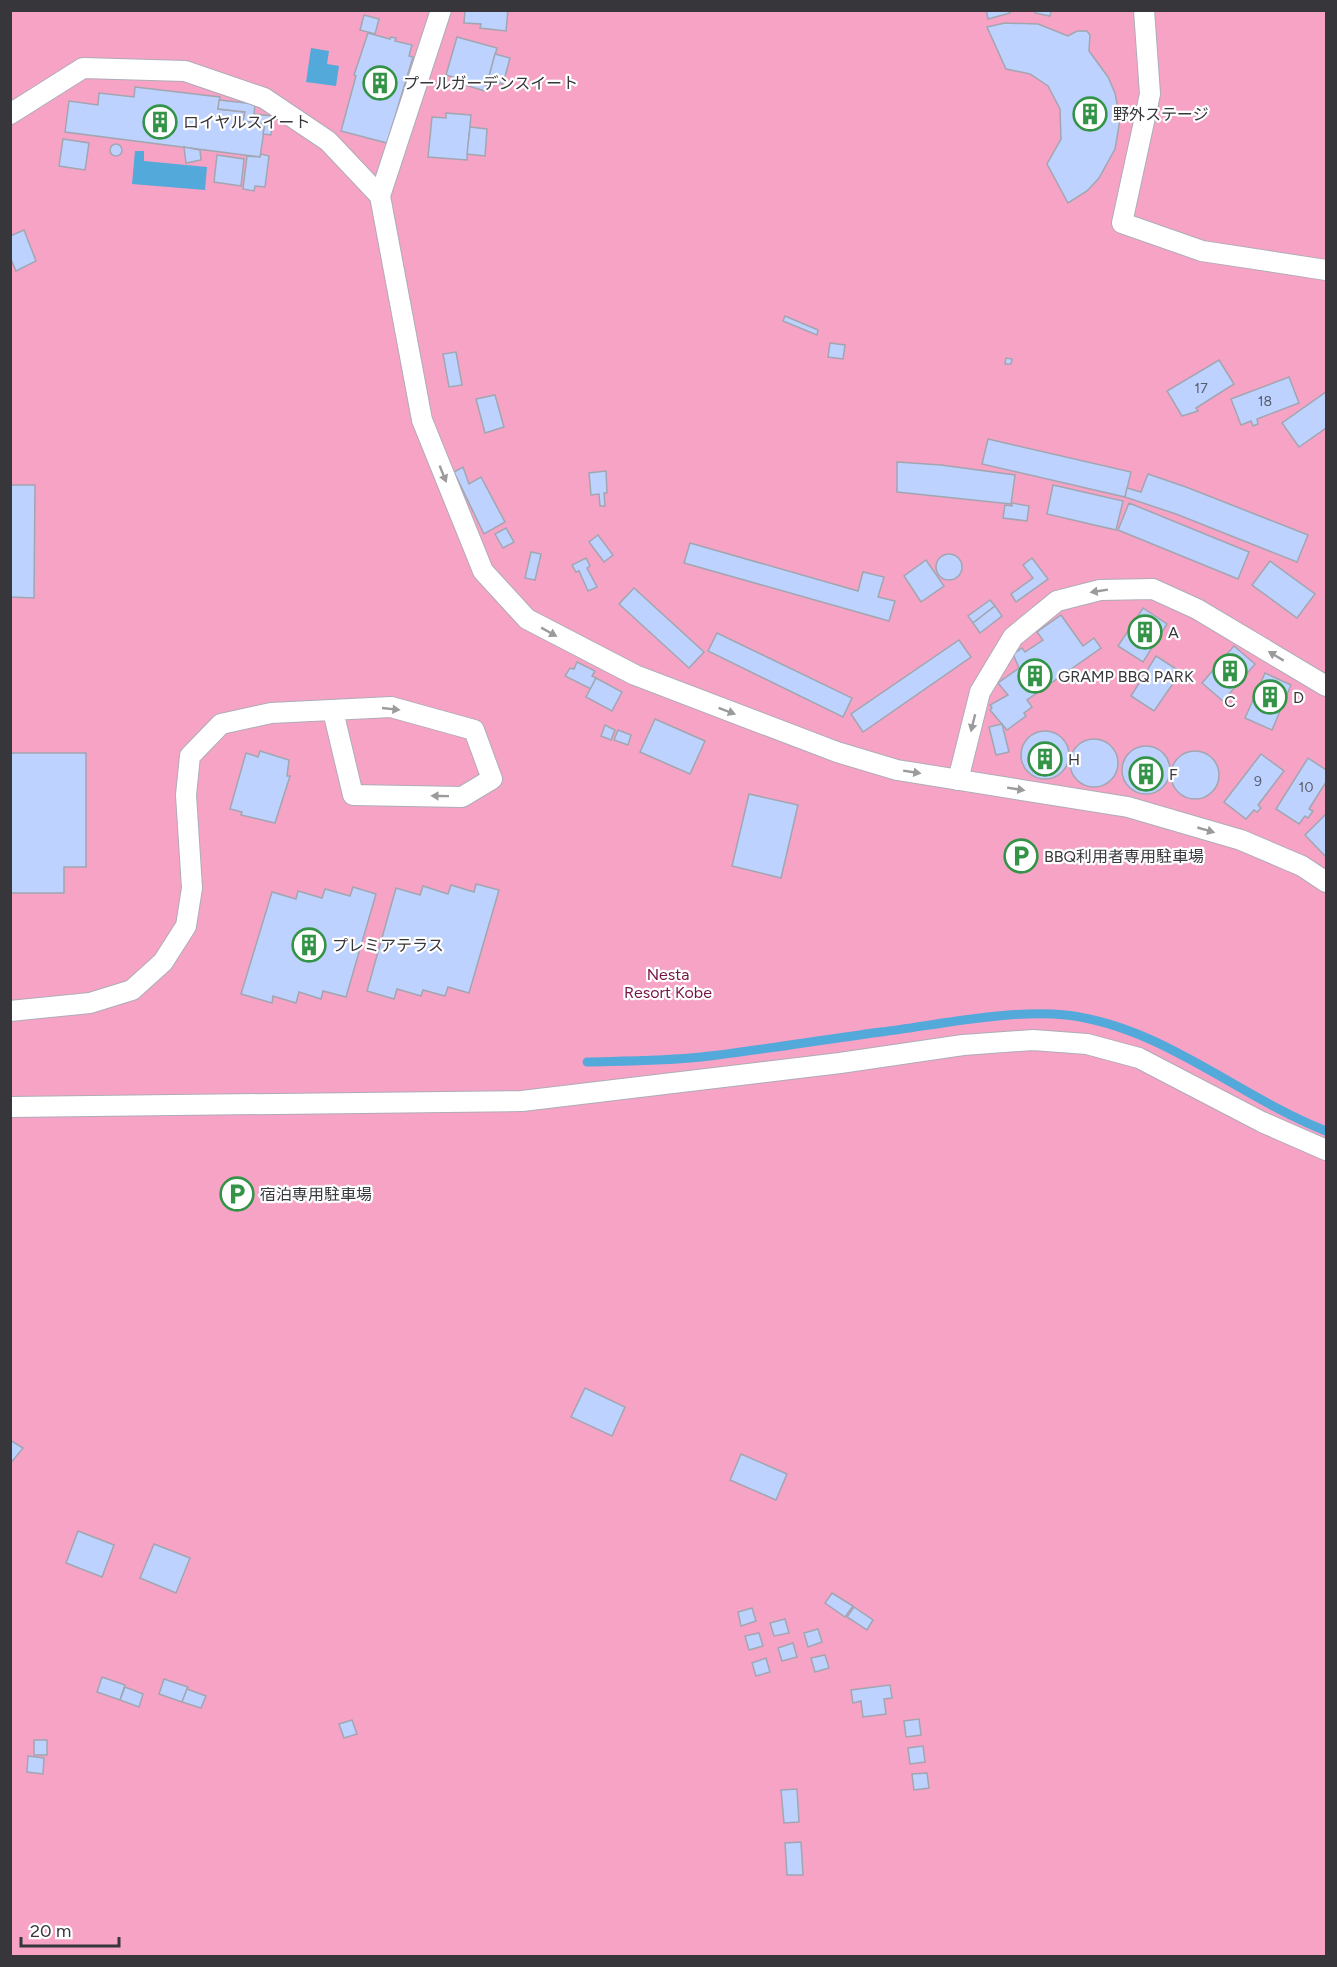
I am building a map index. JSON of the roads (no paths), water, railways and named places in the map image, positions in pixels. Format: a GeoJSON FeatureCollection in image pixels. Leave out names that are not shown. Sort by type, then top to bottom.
{"type":"FeatureCollection","features":[{"type":"Feature","properties":{"kind":"lane"},"geometry":{"type":"LineString","coordinates":[[441,10],[380,196],[422,420],[483,571],[526,619],[635,675],[751,720],[897,770],[1128,807],[1241,840],[1302,866],[1326,882]]}},
{"type":"Feature","properties":{"kind":"lane"},"geometry":{"type":"LineString","coordinates":[[1144,10],[1150,94],[1122,223],[1202,251],[1326,270]]}},
{"type":"Feature","properties":{"kind":"lane"},"geometry":{"type":"LineString","coordinates":[[10,114],[83,68],[185,71],[264,98],[328,141],[380,196]]}},
{"type":"Feature","properties":{"kind":"lane"},"geometry":{"type":"LineString","coordinates":[[958,780],[980,692],[1013,638],[1057,601],[1100,590],[1153,589],[1197,609],[1326,686]]}},
{"type":"Feature","properties":{"kind":"lane"},"geometry":{"type":"LineString","coordinates":[[10,1011],[47,1009],[100,1000],[132,990],[163,962],[186,926],[192,888],[186,795],[190,756],[221,724],[271,713],[391,707],[474,730],[492,778],[462,797],[353,795],[333,711]]}},
{"type":"Feature","properties":{"kind":"lane"},"geometry":{"type":"LineString","coordinates":[[10,1107],[522,1101],[840,1063],[963,1045],[1033,1040],[1087,1044],[1139,1058],[1262,1122],[1326,1150]]}},
{"type":"Feature","properties":{"kind":"water"},"geometry":{"type":"Polygon","coordinates":[[[311,48],[329,51],[327,64],[339,66],[336,86],[306,82],[311,48]]]}},
{"type":"Feature","properties":{"kind":"water"},"geometry":{"type":"Polygon","coordinates":[[[135,151],[144,151],[144,161],[207,167],[205,190],[132,184],[135,151]]]}},
{"type":"Feature","properties":{"kind":"waterway"},"geometry":{"type":"LineString","coordinates":[[587,1062],[701,1057],[998,1016],[1066,1015],[1101,1022],[1135,1033],[1199,1064],[1294,1117],[1326,1131]]}},
{"type":"Feature","properties":{"kind":"place","name":"プールガーデンスイート"},"geometry":{"type":"Point","coordinates":[380,83]}},
{"type":"Feature","properties":{"kind":"place","name":"野外ステージ"},"geometry":{"type":"Point","coordinates":[1090,114]}},
{"type":"Feature","properties":{"kind":"place","name":"ロイヤルスイート"},"geometry":{"type":"Point","coordinates":[160,122]}},
{"type":"Feature","properties":{"kind":"place","name":"A"},"geometry":{"type":"Point","coordinates":[1145,632]}},
{"type":"Feature","properties":{"kind":"place","name":"C"},"geometry":{"type":"Point","coordinates":[1230,671]}},
{"type":"Feature","properties":{"kind":"place","name":"GRAMP BBQ PARK"},"geometry":{"type":"Point","coordinates":[1035,676]}},
{"type":"Feature","properties":{"kind":"place","name":"D"},"geometry":{"type":"Point","coordinates":[1270,697]}},
{"type":"Feature","properties":{"kind":"place","name":"H"},"geometry":{"type":"Point","coordinates":[1045,759]}},
{"type":"Feature","properties":{"kind":"place","name":"F"},"geometry":{"type":"Point","coordinates":[1146,774]}},
{"type":"Feature","properties":{"kind":"place","name":"BBQ利用者専用駐車場"},"geometry":{"type":"Point","coordinates":[1021,856]}},
{"type":"Feature","properties":{"kind":"place","name":"プレミアテラス"},"geometry":{"type":"Point","coordinates":[309,945]}},
{"type":"Feature","properties":{"kind":"place","name":"宿泊専用駐車場"},"geometry":{"type":"Point","coordinates":[237,1194]}},
{"type":"Feature","properties":{"kind":"park label","name":"Nesta Resort Kobe"},"geometry":{"type":"Point","coordinates":[668,983]}}]}
